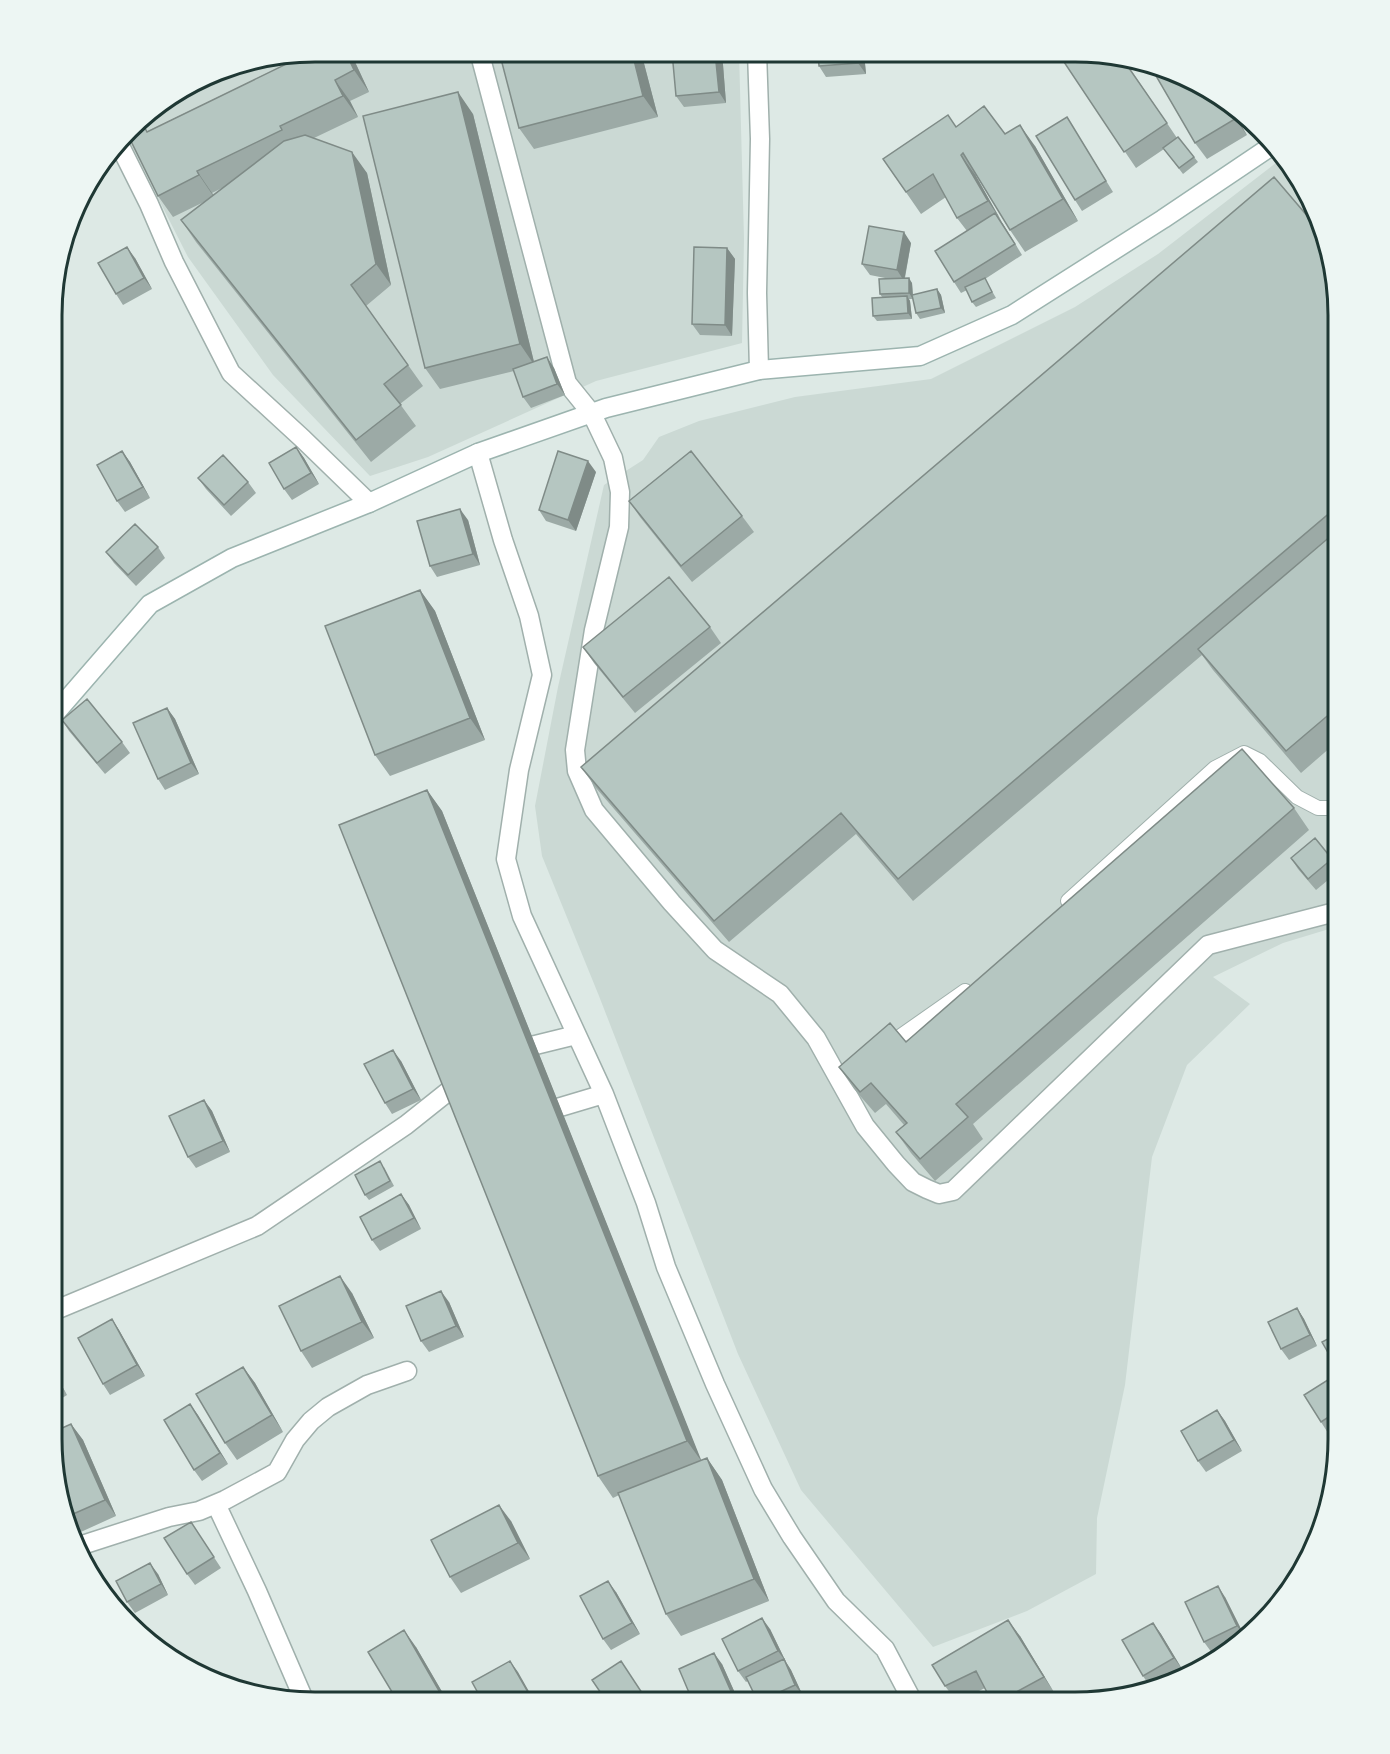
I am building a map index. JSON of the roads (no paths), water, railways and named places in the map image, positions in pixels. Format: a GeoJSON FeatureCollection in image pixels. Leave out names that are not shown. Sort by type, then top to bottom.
{"type":"FeatureCollection","features":[{"type":"Feature","properties":{"kind":"street"},"geometry":{"type":"LineString","coordinates":[[482,62],[567,383],[592,414],[613,458],[620,492],[620,527],[594,630],[575,750],[577,771],[594,810],[672,903],[715,950],[780,994],[816,1038],[843,1076],[865,1126],[913,1182],[939,1194],[953,1191],[1208,945],[1328,914]]}},
{"type":"Feature","properties":{"kind":"street"},"geometry":{"type":"LineString","coordinates":[[757,62],[760,139],[757,293],[759,370]]}},
{"type":"Feature","properties":{"kind":"street"},"geometry":{"type":"LineString","coordinates":[[62,705],[150,604],[232,558],[369,503],[478,453],[606,408],[759,370],[920,356],[1012,315],[1163,219],[1267,149]]}},
{"type":"Feature","properties":{"kind":"street"},"geometry":{"type":"LineString","coordinates":[[122,150],[150,204],[174,262],[231,374],[369,503]]}},
{"type":"Feature","properties":{"kind":"street"},"geometry":{"type":"LineString","coordinates":[[478,453],[503,540],[529,616],[542,675],[519,770],[506,859],[522,916],[604,1094],[646,1203],[666,1267],[715,1384],[763,1489],[792,1537],[836,1601],[885,1649],[908,1692]]}},
{"type":"Feature","properties":{"kind":"street"},"geometry":{"type":"LineString","coordinates":[[494,1055],[576,1035]]}},
{"type":"Feature","properties":{"kind":"street"},"geometry":{"type":"LineString","coordinates":[[62,1307],[257,1226],[406,1125],[476,1069]]}},
{"type":"Feature","properties":{"kind":"street"},"geometry":{"type":"LineString","coordinates":[[523,1119],[604,1094]]}},
{"type":"Feature","properties":{"kind":"street"},"geometry":{"type":"LineString","coordinates":[[85,1544],[169,1517],[199,1511],[277,1472],[295,1440],[311,1420],[328,1407],[367,1385],[407,1371]]}},
{"type":"Feature","properties":{"kind":"street"},"geometry":{"type":"LineString","coordinates":[[216,1504],[301,1692]]}},
{"type":"Feature","properties":{"kind":"lane"},"geometry":{"type":"LineString","coordinates":[[1061,907],[1215,768],[1244,753],[1260,761],[1297,797],[1318,808],[1328,808]]}},
{"type":"Feature","properties":{"kind":"lane"},"geometry":{"type":"LineString","coordinates":[[878,1052],[956,999],[974,984]]}}]}
